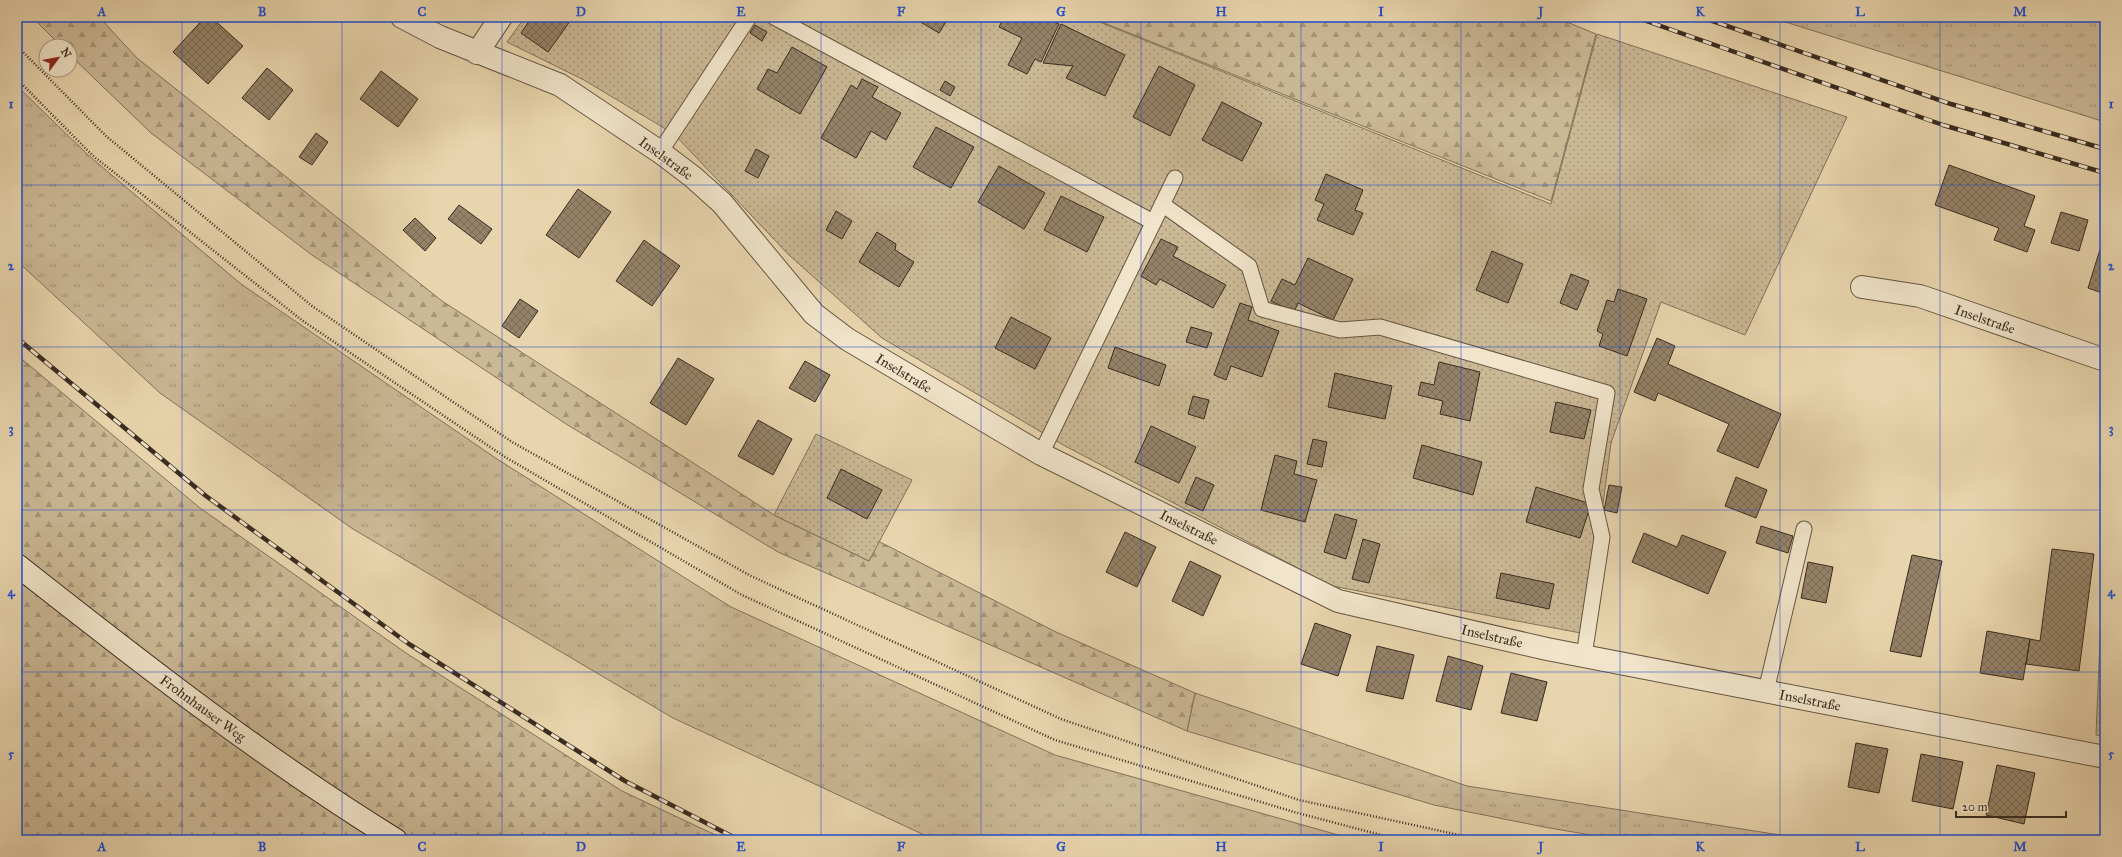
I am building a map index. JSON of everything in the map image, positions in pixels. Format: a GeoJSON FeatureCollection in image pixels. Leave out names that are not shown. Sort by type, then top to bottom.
{"type":"FeatureCollection","features":[{"type":"Feature","properties":{"kind":"street","name":"Inselstraße"},"geometry":{"type":"LineString","coordinates":[[402,17],[440,37],[560,85],[660,152],[693,177],[722,203],[814,314],[847,339],[1041,454],[1338,600],[1584,656],[2105,757]]}},
{"type":"Feature","properties":{"kind":"street"},"geometry":{"type":"LineString","coordinates":[[478,53],[501,17]]}},
{"type":"Feature","properties":{"kind":"street","name":"Inselstraße"},"geometry":{"type":"LineString","coordinates":[[1862,287],[1920,296],[2105,360]]}},
{"type":"Feature","properties":{"kind":"street","name":"Frohnhauser Weg"},"geometry":{"type":"LineString","coordinates":[[17,565],[150,670],[254,745],[396,840]]}},
{"type":"Feature","properties":{"kind":"lane"},"geometry":{"type":"LineString","coordinates":[[660,152],[749,17]]}},
{"type":"Feature","properties":{"kind":"lane"},"geometry":{"type":"LineString","coordinates":[[774,17],[1154,222]]}},
{"type":"Feature","properties":{"kind":"lane"},"geometry":{"type":"LineString","coordinates":[[1041,454],[1175,178]]}},
{"type":"Feature","properties":{"kind":"lane"},"geometry":{"type":"LineString","coordinates":[[1162,204],[1248,266],[1262,309],[1340,330],[1380,327],[1607,393],[1591,489],[1602,537],[1584,656]]}},
{"type":"Feature","properties":{"kind":"lane"},"geometry":{"type":"LineString","coordinates":[[1766,691],[1804,529]]}},
{"type":"Feature","properties":{"kind":"path"},"geometry":{"type":"LineString","coordinates":[[17,46],[106,136],[312,306],[512,442],[752,576],[1061,719],[1299,800],[1482,840]]}},
{"type":"Feature","properties":{"kind":"path"},"geometry":{"type":"LineString","coordinates":[[17,79],[92,155],[303,321],[505,457],[742,595],[1055,740],[1294,812],[1400,840]]}},
{"type":"Feature","properties":{"kind":"green space"},"geometry":{"type":"Polygon","coordinates":[[[32,17],[99,17],[137,58],[442,301],[774,515],[869,561],[878,541],[1056,632],[1195,693],[1187,731],[778,552],[566,424],[312,255],[151,133],[78,63],[78,38],[53,38],[32,17]]]}},
{"type":"Feature","properties":{"kind":"green space"},"geometry":{"type":"Polygon","coordinates":[[[525,17],[1087,17],[1551,204],[1597,34],[1847,117],[1745,335],[1661,302],[1611,443],[1586,634],[1332,586],[1065,446],[882,338],[789,255],[674,134],[584,80],[507,42],[525,17]]]}},
{"type":"Feature","properties":{"kind":"green space"},"geometry":{"type":"Polygon","coordinates":[[[1089,17],[1555,17],[1596,34],[1551,201],[1089,17]]]}},
{"type":"Feature","properties":{"kind":"green space"},"geometry":{"type":"Polygon","coordinates":[[[1780,17],[2094,17],[2105,21],[2105,122],[1779,20],[1780,17]]]}},
{"type":"Feature","properties":{"kind":"green space"},"geometry":{"type":"Polygon","coordinates":[[[17,86],[88,155],[241,284],[497,459],[731,607],[1055,755],[1356,840],[935,840],[673,718],[353,529],[160,393],[17,261],[17,86]]]}},
{"type":"Feature","properties":{"kind":"green space"},"geometry":{"type":"Polygon","coordinates":[[[17,355],[200,508],[406,653],[622,791],[726,840],[17,840],[17,355]]]}},
{"type":"Feature","properties":{"kind":"green space"},"geometry":{"type":"Polygon","coordinates":[[[816,434],[912,480],[869,561],[774,515],[816,434]]]}},
{"type":"Feature","properties":{"kind":"green space"},"geometry":{"type":"Polygon","coordinates":[[[2105,520],[2105,737],[2096,735],[2105,520]]]}},
{"type":"Feature","properties":{"kind":"green space"},"geometry":{"type":"Polygon","coordinates":[[[1195,693],[1467,786],[1812,840],[1620,840],[1544,827],[1434,805],[1187,731],[1195,693]]]}},
{"type":"Feature","properties":{"kind":"building"},"geometry":{"type":"Polygon","coordinates":[[[205,17],[211,17],[243,46],[208,84],[173,52],[205,17]]]}},
{"type":"Feature","properties":{"kind":"building"},"geometry":{"type":"Polygon","coordinates":[[[532,17],[573,17],[548,52],[521,33],[532,17]]]}},
{"type":"Feature","properties":{"kind":"building"},"geometry":{"type":"Polygon","coordinates":[[[912,17],[949,17],[939,33],[912,17]]]}},
{"type":"Feature","properties":{"kind":"building"},"geometry":{"type":"Polygon","coordinates":[[[1004,17],[1044,17],[1059,24],[1041,62],[1035,59],[1027,74],[1008,65],[1022,38],[999,27],[1004,17]]]}},
{"type":"Feature","properties":{"kind":"building"},"geometry":{"type":"Polygon","coordinates":[[[1061,24],[1125,55],[1105,96],[1066,78],[1073,66],[1043,63],[1061,24]]]}},
{"type":"Feature","properties":{"kind":"building"},"geometry":{"type":"Polygon","coordinates":[[[755,25],[767,32],[762,41],[750,33],[755,25]]]}},
{"type":"Feature","properties":{"kind":"building"},"geometry":{"type":"Polygon","coordinates":[[[792,47],[827,67],[800,114],[757,89],[768,69],[777,73],[792,47]]]}},
{"type":"Feature","properties":{"kind":"building"},"geometry":{"type":"Polygon","coordinates":[[[1159,66],[1195,85],[1170,136],[1133,117],[1159,66]]]}},
{"type":"Feature","properties":{"kind":"building"},"geometry":{"type":"Polygon","coordinates":[[[267,68],[293,90],[269,120],[242,98],[267,68]]]}},
{"type":"Feature","properties":{"kind":"building"},"geometry":{"type":"Polygon","coordinates":[[[381,71],[418,99],[398,127],[360,99],[381,71]]]}},
{"type":"Feature","properties":{"kind":"building"},"geometry":{"type":"Polygon","coordinates":[[[862,79],[878,87],[872,97],[901,113],[886,140],[871,131],[856,158],[821,138],[851,85],[857,89],[862,79]]]}},
{"type":"Feature","properties":{"kind":"building"},"geometry":{"type":"Polygon","coordinates":[[[945,81],[955,87],[950,96],[940,90],[945,81]]]}},
{"type":"Feature","properties":{"kind":"building"},"geometry":{"type":"Polygon","coordinates":[[[1222,102],[1262,123],[1242,161],[1202,140],[1222,102]]]}},
{"type":"Feature","properties":{"kind":"building"},"geometry":{"type":"Polygon","coordinates":[[[936,127],[974,147],[951,188],[913,167],[936,127]]]}},
{"type":"Feature","properties":{"kind":"building"},"geometry":{"type":"Polygon","coordinates":[[[316,133],[328,142],[312,165],[299,157],[316,133]]]}},
{"type":"Feature","properties":{"kind":"building"},"geometry":{"type":"Polygon","coordinates":[[[756,149],[769,156],[758,178],[745,171],[756,149]]]}},
{"type":"Feature","properties":{"kind":"building"},"geometry":{"type":"Polygon","coordinates":[[[1949,165],[2035,196],[2024,226],[2035,230],[2027,252],[1994,240],[1999,228],[1935,205],[1949,165]]]}},
{"type":"Feature","properties":{"kind":"building"},"geometry":{"type":"Polygon","coordinates":[[[999,166],[1045,193],[1024,229],[978,202],[999,166]]]}},
{"type":"Feature","properties":{"kind":"building"},"geometry":{"type":"Polygon","coordinates":[[[1326,174],[1363,190],[1355,210],[1363,213],[1353,235],[1317,220],[1324,204],[1315,200],[1326,174]]]}},
{"type":"Feature","properties":{"kind":"building"},"geometry":{"type":"Polygon","coordinates":[[[578,189],[611,212],[579,258],[546,235],[578,189]]]}},
{"type":"Feature","properties":{"kind":"building"},"geometry":{"type":"Polygon","coordinates":[[[1061,196],[1104,217],[1087,252],[1044,230],[1061,196]]]}},
{"type":"Feature","properties":{"kind":"building"},"geometry":{"type":"Polygon","coordinates":[[[459,205],[492,229],[481,244],[448,219],[459,205]]]}},
{"type":"Feature","properties":{"kind":"building"},"geometry":{"type":"Polygon","coordinates":[[[836,211],[852,221],[842,239],[826,230],[836,211]]]}},
{"type":"Feature","properties":{"kind":"building"},"geometry":{"type":"Polygon","coordinates":[[[2061,212],[2088,220],[2079,251],[2051,243],[2061,212]]]}},
{"type":"Feature","properties":{"kind":"building"},"geometry":{"type":"Polygon","coordinates":[[[415,218],[436,238],[425,251],[403,230],[415,218]]]}},
{"type":"Feature","properties":{"kind":"building"},"geometry":{"type":"Polygon","coordinates":[[[877,232],[896,244],[895,250],[914,262],[899,287],[859,262],[877,232]]]}},
{"type":"Feature","properties":{"kind":"building"},"geometry":{"type":"Polygon","coordinates":[[[1161,239],[1178,247],[1173,256],[1226,285],[1213,308],[1160,279],[1156,285],[1141,276],[1161,239]]]}},
{"type":"Feature","properties":{"kind":"building"},"geometry":{"type":"Polygon","coordinates":[[[644,240],[680,266],[652,306],[616,281],[644,240]]]}},
{"type":"Feature","properties":{"kind":"building"},"geometry":{"type":"Polygon","coordinates":[[[2102,243],[2105,244],[2105,294],[2088,288],[2102,243]]]}},
{"type":"Feature","properties":{"kind":"building"},"geometry":{"type":"Polygon","coordinates":[[[1492,251],[1523,264],[1508,303],[1476,290],[1492,251]]]}},
{"type":"Feature","properties":{"kind":"building"},"geometry":{"type":"Polygon","coordinates":[[[1308,258],[1353,279],[1333,320],[1298,303],[1294,312],[1271,301],[1282,279],[1295,285],[1308,258]]]}},
{"type":"Feature","properties":{"kind":"building"},"geometry":{"type":"Polygon","coordinates":[[[1571,274],[1589,281],[1577,310],[1560,303],[1571,274]]]}},
{"type":"Feature","properties":{"kind":"building"},"geometry":{"type":"Polygon","coordinates":[[[1618,289],[1647,299],[1627,356],[1599,346],[1603,334],[1597,331],[1607,300],[1614,302],[1618,289]]]}},
{"type":"Feature","properties":{"kind":"building"},"geometry":{"type":"Polygon","coordinates":[[[520,299],[538,311],[519,338],[502,326],[520,299]]]}},
{"type":"Feature","properties":{"kind":"building"},"geometry":{"type":"Polygon","coordinates":[[[1240,303],[1252,307],[1248,320],[1279,331],[1262,377],[1231,366],[1226,380],[1214,375],[1240,303]]]}},
{"type":"Feature","properties":{"kind":"building"},"geometry":{"type":"Polygon","coordinates":[[[1011,317],[1051,338],[1035,369],[995,348],[1011,317]]]}},
{"type":"Feature","properties":{"kind":"building"},"geometry":{"type":"Polygon","coordinates":[[[1191,327],[1212,333],[1207,348],[1186,342],[1191,327]]]}},
{"type":"Feature","properties":{"kind":"building"},"geometry":{"type":"Polygon","coordinates":[[[1657,338],[1675,346],[1668,364],[1781,414],[1758,468],[1717,451],[1729,424],[1658,393],[1655,401],[1634,392],[1657,338]]]}},
{"type":"Feature","properties":{"kind":"building"},"geometry":{"type":"Polygon","coordinates":[[[1115,347],[1166,365],[1159,386],[1108,368],[1115,347]]]}},
{"type":"Feature","properties":{"kind":"building"},"geometry":{"type":"Polygon","coordinates":[[[678,358],[714,379],[686,425],[650,403],[678,358]]]}},
{"type":"Feature","properties":{"kind":"building"},"geometry":{"type":"Polygon","coordinates":[[[805,361],[830,375],[815,402],[789,388],[805,361]]]}},
{"type":"Feature","properties":{"kind":"building"},"geometry":{"type":"Polygon","coordinates":[[[1439,362],[1480,372],[1470,421],[1440,414],[1443,401],[1418,395],[1421,382],[1434,385],[1439,362]]]}},
{"type":"Feature","properties":{"kind":"building"},"geometry":{"type":"Polygon","coordinates":[[[1335,373],[1392,386],[1385,419],[1328,407],[1335,373]]]}},
{"type":"Feature","properties":{"kind":"building"},"geometry":{"type":"Polygon","coordinates":[[[1193,396],[1209,400],[1204,419],[1188,414],[1193,396]]]}},
{"type":"Feature","properties":{"kind":"building"},"geometry":{"type":"Polygon","coordinates":[[[1556,402],[1591,410],[1584,439],[1550,432],[1556,402]]]}},
{"type":"Feature","properties":{"kind":"building"},"geometry":{"type":"Polygon","coordinates":[[[758,420],[792,439],[773,475],[738,456],[758,420]]]}},
{"type":"Feature","properties":{"kind":"building"},"geometry":{"type":"Polygon","coordinates":[[[1151,426],[1196,447],[1179,483],[1135,462],[1151,426]]]}},
{"type":"Feature","properties":{"kind":"building"},"geometry":{"type":"Polygon","coordinates":[[[1313,439],[1327,442],[1322,467],[1307,464],[1313,439]]]}},
{"type":"Feature","properties":{"kind":"building"},"geometry":{"type":"Polygon","coordinates":[[[1422,445],[1482,462],[1473,495],[1413,478],[1422,445]]]}},
{"type":"Feature","properties":{"kind":"building"},"geometry":{"type":"Polygon","coordinates":[[[1275,455],[1297,461],[1294,474],[1317,480],[1305,522],[1261,510],[1275,455]]]}},
{"type":"Feature","properties":{"kind":"building"},"geometry":{"type":"Polygon","coordinates":[[[841,469],[882,490],[867,519],[827,498],[841,469]]]}},
{"type":"Feature","properties":{"kind":"building"},"geometry":{"type":"Polygon","coordinates":[[[1196,477],[1214,485],[1203,511],[1185,503],[1196,477]]]}},
{"type":"Feature","properties":{"kind":"building"},"geometry":{"type":"Polygon","coordinates":[[[1736,477],[1767,490],[1756,518],[1725,506],[1736,477]]]}},
{"type":"Feature","properties":{"kind":"building"},"geometry":{"type":"Polygon","coordinates":[[[1609,485],[1622,487],[1617,513],[1604,510],[1609,485]]]}},
{"type":"Feature","properties":{"kind":"building"},"geometry":{"type":"Polygon","coordinates":[[[1536,487],[1591,504],[1580,538],[1526,522],[1536,487]]]}},
{"type":"Feature","properties":{"kind":"building"},"geometry":{"type":"Polygon","coordinates":[[[1335,514],[1357,520],[1346,559],[1324,552],[1335,514]]]}},
{"type":"Feature","properties":{"kind":"building"},"geometry":{"type":"Polygon","coordinates":[[[1761,526],[1793,536],[1788,553],[1756,543],[1761,526]]]}},
{"type":"Feature","properties":{"kind":"building"},"geometry":{"type":"Polygon","coordinates":[[[1125,532],[1156,547],[1137,587],[1106,572],[1125,532]]]}},
{"type":"Feature","properties":{"kind":"building"},"geometry":{"type":"Polygon","coordinates":[[[1644,533],[1677,547],[1682,535],[1726,552],[1708,594],[1632,562],[1644,533]]]}},
{"type":"Feature","properties":{"kind":"building"},"geometry":{"type":"Polygon","coordinates":[[[1363,539],[1380,544],[1369,583],[1352,579],[1363,539]]]}},
{"type":"Feature","properties":{"kind":"building"},"geometry":{"type":"Polygon","coordinates":[[[2052,549],[2094,554],[2079,671],[2026,664],[2030,639],[2040,641],[2052,549]]]}},
{"type":"Feature","properties":{"kind":"building"},"geometry":{"type":"Polygon","coordinates":[[[1912,555],[1942,561],[1921,657],[1890,651],[1912,555]]]}},
{"type":"Feature","properties":{"kind":"building"},"geometry":{"type":"Polygon","coordinates":[[[1190,561],[1221,576],[1203,616],[1172,601],[1190,561]]]}},
{"type":"Feature","properties":{"kind":"building"},"geometry":{"type":"Polygon","coordinates":[[[1808,562],[1833,567],[1826,603],[1801,598],[1808,562]]]}},
{"type":"Feature","properties":{"kind":"building"},"geometry":{"type":"Polygon","coordinates":[[[1501,573],[1554,584],[1549,609],[1496,598],[1501,573]]]}},
{"type":"Feature","properties":{"kind":"building"},"geometry":{"type":"Polygon","coordinates":[[[1315,623],[1351,635],[1338,676],[1301,664],[1315,623]]]}},
{"type":"Feature","properties":{"kind":"building"},"geometry":{"type":"Polygon","coordinates":[[[1987,631],[2030,639],[2023,680],[1980,673],[1987,631]]]}},
{"type":"Feature","properties":{"kind":"building"},"geometry":{"type":"Polygon","coordinates":[[[1377,646],[1414,655],[1403,699],[1366,691],[1377,646]]]}},
{"type":"Feature","properties":{"kind":"building"},"geometry":{"type":"Polygon","coordinates":[[[1448,656],[1483,666],[1471,710],[1436,701],[1448,656]]]}},
{"type":"Feature","properties":{"kind":"building"},"geometry":{"type":"Polygon","coordinates":[[[1511,673],[1547,682],[1537,721],[1501,713],[1511,673]]]}},
{"type":"Feature","properties":{"kind":"building"},"geometry":{"type":"Polygon","coordinates":[[[1856,743],[1888,749],[1879,793],[1848,787],[1856,743]]]}},
{"type":"Feature","properties":{"kind":"building"},"geometry":{"type":"Polygon","coordinates":[[[1921,754],[1963,762],[1953,809],[1912,801],[1921,754]]]}},
{"type":"Feature","properties":{"kind":"building"},"geometry":{"type":"Polygon","coordinates":[[[1997,765],[2035,773],[2024,824],[1986,815],[1997,765]]]}},
{"type":"Feature","properties":{"kind":"railway"},"geometry":{"type":"LineString","coordinates":[[1635,17],[1943,125],[2105,173]]}},
{"type":"Feature","properties":{"kind":"railway"},"geometry":{"type":"LineString","coordinates":[[1701,17],[1951,104],[2105,149]]}},
{"type":"Feature","properties":{"kind":"railway"},"geometry":{"type":"LineString","coordinates":[[17,338],[206,496],[409,644],[625,781],[739,840]]}}]}
